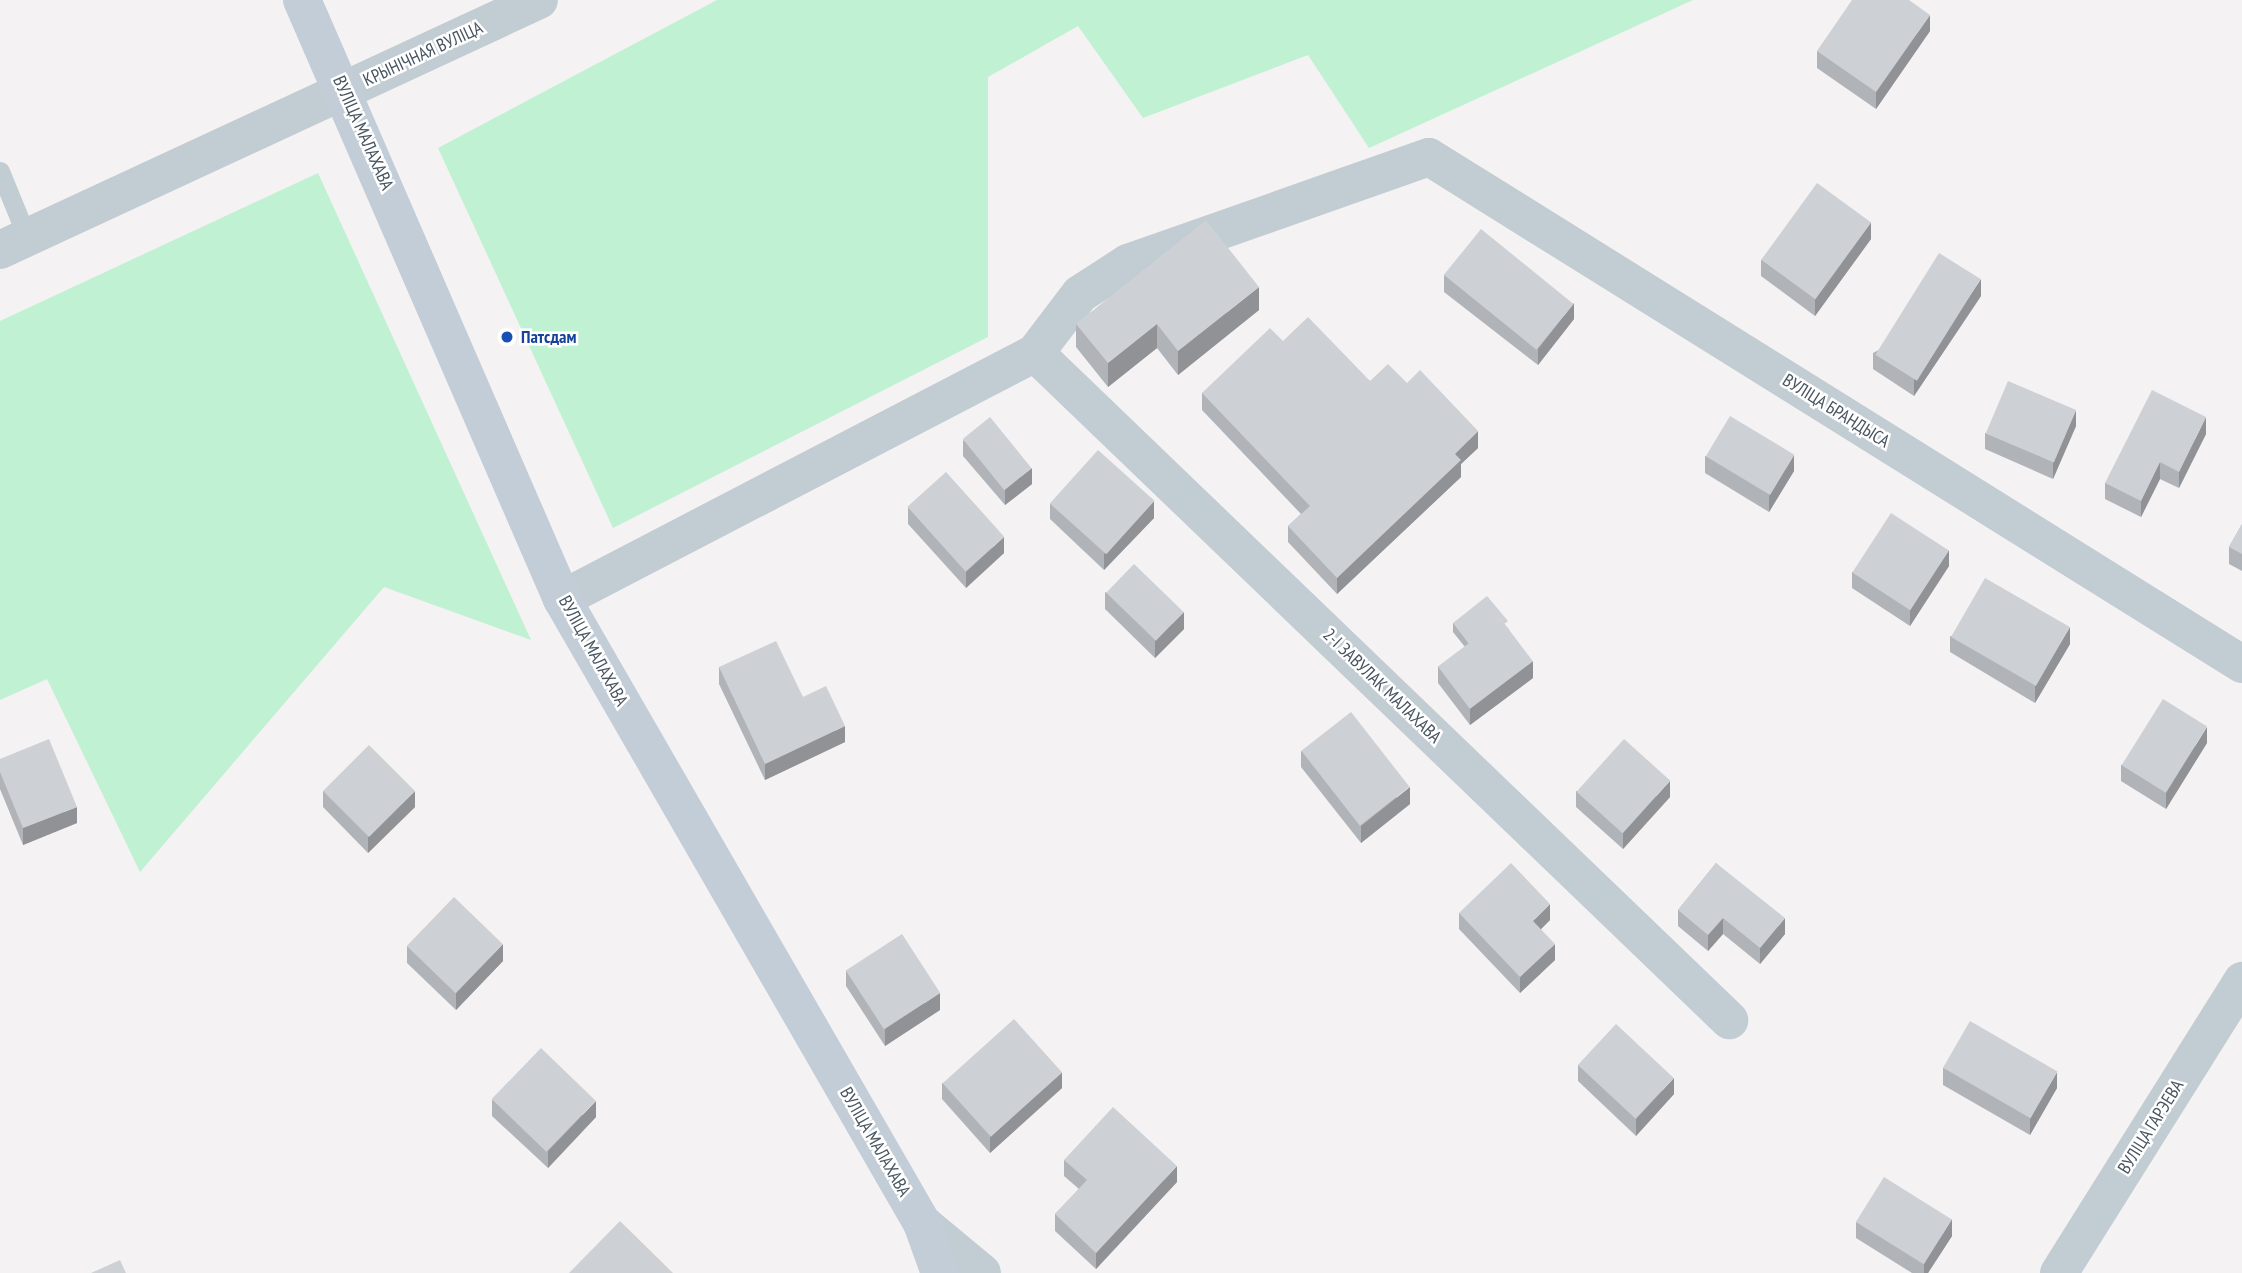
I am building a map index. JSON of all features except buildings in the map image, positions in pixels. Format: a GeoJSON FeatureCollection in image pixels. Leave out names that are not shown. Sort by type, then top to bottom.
{"type":"FeatureCollection","features":[{"type":"Feature","properties":{"kind":"street","name":"ВУЛІЦА МАЛАХАВА"},"geometry":{"type":"LineString","coordinates":[[302,0],[345,90],[562,599],[922,1223],[940,1273]]}},
{"type":"Feature","properties":{"kind":"street","name":"КРЫНІЧНАЯ ВУЛІЦА"},"geometry":{"type":"LineString","coordinates":[[13,243],[539,0]]}},
{"type":"Feature","properties":{"kind":"street","name":"ВУЛІЦА БРАНДЫСА"},"geometry":{"type":"LineString","coordinates":[[1035,353],[1080,294],[1128,263],[1429,157],[2242,664]]}},
{"type":"Feature","properties":{"kind":"street"},"geometry":{"type":"LineString","coordinates":[[562,599],[1035,353]]}},
{"type":"Feature","properties":{"kind":"street","name":"2-І ЗАВУЛАК МАЛАХАВА"},"geometry":{"type":"LineString","coordinates":[[1035,353],[1729,1020]]}},
{"type":"Feature","properties":{"kind":"street","name":"ВУЛІЦА ГАРЭЕВА"},"geometry":{"type":"LineString","coordinates":[[2059,1273],[2242,981]]}},
{"type":"Feature","properties":{"kind":"street"},"geometry":{"type":"LineString","coordinates":[[922,1223],[982,1273]]}},
{"type":"Feature","properties":{"kind":"lane"},"geometry":{"type":"LineString","coordinates":[[0,171],[13,243]]}},
{"type":"Feature","properties":{"kind":"green space"},"geometry":{"type":"Polygon","coordinates":[[[717,0],[1693,0],[1369,148],[1308,55],[1143,118],[1078,26],[988,77],[988,337],[613,528],[438,148],[717,0]]]}},
{"type":"Feature","properties":{"kind":"green space"},"geometry":{"type":"Polygon","coordinates":[[[318,173],[531,640],[384,587],[140,872],[47,679],[0,700],[0,321],[318,173]]]}},
{"type":"Feature","properties":{"kind":"place","name":"Патсдам"},"geometry":{"type":"Point","coordinates":[507,337]}}]}
